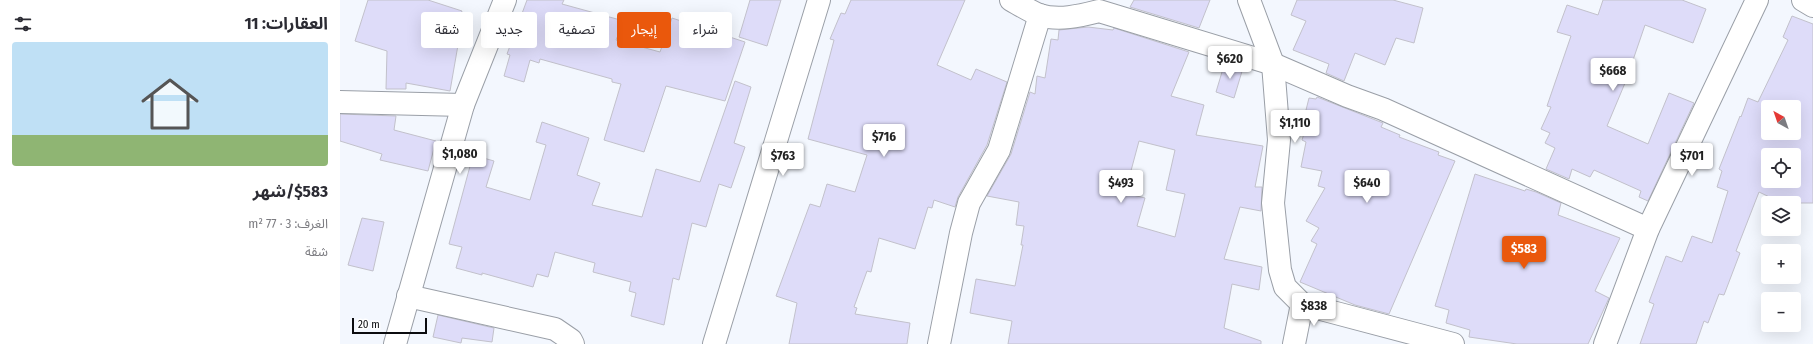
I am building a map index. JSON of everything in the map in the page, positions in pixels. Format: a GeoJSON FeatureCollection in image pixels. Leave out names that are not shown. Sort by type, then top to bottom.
{"type":"FeatureCollection","features":[{"type":"Feature","properties":{"kind":"street"},"geometry":{"type":"LineString","coordinates":[[395,344],[463,105],[505,0]]}},
{"type":"Feature","properties":{"kind":"street"},"geometry":{"type":"LineString","coordinates":[[714,344],[819,0]]}},
{"type":"Feature","properties":{"kind":"street"},"geometry":{"type":"LineString","coordinates":[[1011,0],[1040,15],[1073,18],[1099,11],[1273,64],[1347,96],[1383,109],[1648,229]]}},
{"type":"Feature","properties":{"kind":"street"},"geometry":{"type":"LineString","coordinates":[[1249,0],[1273,64],[1279,140],[1273,203],[1280,270],[1285,287],[1302,304],[1453,344]]}},
{"type":"Feature","properties":{"kind":"street"},"geometry":{"type":"LineString","coordinates":[[1605,344],[1648,229],[1757,0]]}},
{"type":"Feature","properties":{"kind":"street"},"geometry":{"type":"LineString","coordinates":[[1803,0],[1813,6]]}},
{"type":"Feature","properties":{"kind":"street"},"geometry":{"type":"LineString","coordinates":[[938,344],[961,232],[969,203],[999,150],[1040,15]]}},
{"type":"Feature","properties":{"kind":"street"},"geometry":{"type":"LineString","coordinates":[[340,102],[463,105]]}},
{"type":"Feature","properties":{"kind":"street"},"geometry":{"type":"LineString","coordinates":[[408,296],[556,329],[571,340],[573,344]]}},
{"type":"Feature","properties":{"kind":"street"},"geometry":{"type":"LineString","coordinates":[[1294,344],[1302,304]]}},
{"type":"Feature","properties":{"kind":"building"},"geometry":{"type":"Polygon","coordinates":[[[368,0],[428,0],[462,11],[421,12],[421,48],[457,48],[450,91],[406,83],[406,89],[386,89],[387,51],[355,41],[368,0]]]}},
{"type":"Feature","properties":{"kind":"building"},"geometry":{"type":"Polygon","coordinates":[[[527,0],[564,0],[562,4],[591,12],[545,12],[545,48],[609,48],[609,17],[617,19],[617,48],[645,48],[660,52],[661,48],[671,48],[672,18],[679,20],[679,48],[732,48],[732,38],[745,42],[725,101],[666,86],[644,152],[604,140],[621,84],[612,82],[612,79],[540,59],[539,63],[530,60],[524,82],[504,76],[510,55],[507,54],[509,48],[537,48],[537,12],[523,12],[527,0]]]}},
{"type":"Feature","properties":{"kind":"building"},"geometry":{"type":"Polygon","coordinates":[[[750,0],[781,0],[767,46],[739,37],[750,0]]]}},
{"type":"Feature","properties":{"kind":"building"},"geometry":{"type":"Polygon","coordinates":[[[851,0],[965,0],[937,65],[971,80],[976,69],[1007,82],[987,145],[958,197],[955,207],[934,200],[932,208],[928,207],[915,249],[879,238],[871,272],[867,271],[854,307],[857,308],[855,314],[910,323],[907,344],[789,344],[797,303],[776,296],[810,204],[820,207],[827,184],[855,192],[867,155],[808,139],[834,40],[830,39],[841,13],[845,14],[851,0]]]}},
{"type":"Feature","properties":{"kind":"building"},"geometry":{"type":"Polygon","coordinates":[[[1134,0],[1210,0],[1199,28],[1130,7],[1134,0]]]}},
{"type":"Feature","properties":{"kind":"building"},"geometry":{"type":"Polygon","coordinates":[[[1297,0],[1393,0],[1423,8],[1414,43],[1396,38],[1385,65],[1355,53],[1344,81],[1326,73],[1329,64],[1293,50],[1306,21],[1291,15],[1297,0]]]}},
{"type":"Feature","properties":{"kind":"building"},"geometry":{"type":"Polygon","coordinates":[[[1603,0],[1682,0],[1706,9],[1693,43],[1645,25],[1632,63],[1633,64],[1607,126],[1648,144],[1669,93],[1694,103],[1648,201],[1639,197],[1641,191],[1594,170],[1590,177],[1572,169],[1569,179],[1546,169],[1555,148],[1545,143],[1550,133],[1541,129],[1551,107],[1547,106],[1571,36],[1557,32],[1567,5],[1598,15],[1603,0]]]}},
{"type":"Feature","properties":{"kind":"building"},"geometry":{"type":"Polygon","coordinates":[[[1792,16],[1813,24],[1813,203],[1801,203],[1801,196],[1767,196],[1759,192],[1736,251],[1740,253],[1724,295],[1719,294],[1708,323],[1704,321],[1696,344],[1640,344],[1654,304],[1649,302],[1666,256],[1682,262],[1692,236],[1712,243],[1728,191],[1717,187],[1722,171],[1719,169],[1748,98],[1758,102],[1788,40],[1783,37],[1792,16]]]}},
{"type":"Feature","properties":{"kind":"building"},"geometry":{"type":"Polygon","coordinates":[[[1088,27],[1113,30],[1114,28],[1189,52],[1171,96],[1204,105],[1196,135],[1263,146],[1255,187],[1262,187],[1261,211],[1240,207],[1224,259],[1262,267],[1259,290],[1232,284],[1224,328],[1261,341],[1261,344],[1008,344],[1012,321],[970,313],[976,279],[1015,286],[1023,245],[1021,245],[1024,226],[1016,225],[1019,202],[987,196],[1011,154],[1030,92],[1035,94],[1037,76],[1045,78],[1051,39],[1058,40],[1059,30],[1088,27]],[[1139,141],[1125,193],[1145,198],[1137,226],[1175,237],[1185,194],[1166,190],[1175,150],[1139,141]]]}},
{"type":"Feature","properties":{"kind":"building"},"geometry":{"type":"Polygon","coordinates":[[[1225,62],[1243,68],[1234,98],[1216,92],[1225,62]]]}},
{"type":"Feature","properties":{"kind":"building"},"geometry":{"type":"Polygon","coordinates":[[[735,81],[751,87],[734,143],[745,147],[731,188],[719,184],[706,227],[692,223],[679,280],[673,278],[664,325],[631,316],[636,293],[629,291],[631,282],[593,272],[595,263],[555,252],[548,277],[537,274],[533,287],[482,273],[482,275],[456,268],[462,247],[449,244],[473,155],[494,161],[486,187],[530,200],[546,145],[536,142],[542,122],[589,138],[577,175],[600,183],[592,205],[642,217],[656,169],[700,182],[735,81]]]}},
{"type":"Feature","properties":{"kind":"building"},"geometry":{"type":"Polygon","coordinates":[[[1317,97],[1383,123],[1381,127],[1400,135],[1399,137],[1439,152],[1438,155],[1455,161],[1389,314],[1355,305],[1300,282],[1317,244],[1311,241],[1319,228],[1306,221],[1325,188],[1318,186],[1322,171],[1301,167],[1306,142],[1302,140],[1306,127],[1302,126],[1309,98],[1316,99],[1317,97]]]}},
{"type":"Feature","properties":{"kind":"building"},"geometry":{"type":"Polygon","coordinates":[[[340,114],[396,116],[394,130],[436,141],[428,171],[380,160],[382,154],[340,141],[340,114]]]}},
{"type":"Feature","properties":{"kind":"building"},"geometry":{"type":"Polygon","coordinates":[[[1475,174],[1525,191],[1526,189],[1536,192],[1561,203],[1558,215],[1620,238],[1595,291],[1609,298],[1588,344],[1517,344],[1469,337],[1470,330],[1446,323],[1449,310],[1435,306],[1475,174]]]}},
{"type":"Feature","properties":{"kind":"building"},"geometry":{"type":"Polygon","coordinates":[[[362,218],[384,222],[373,271],[348,265],[362,218]]]}},
{"type":"Feature","properties":{"kind":"building"},"geometry":{"type":"Polygon","coordinates":[[[438,315],[494,328],[492,342],[462,338],[461,343],[433,337],[438,315]]]}}]}
